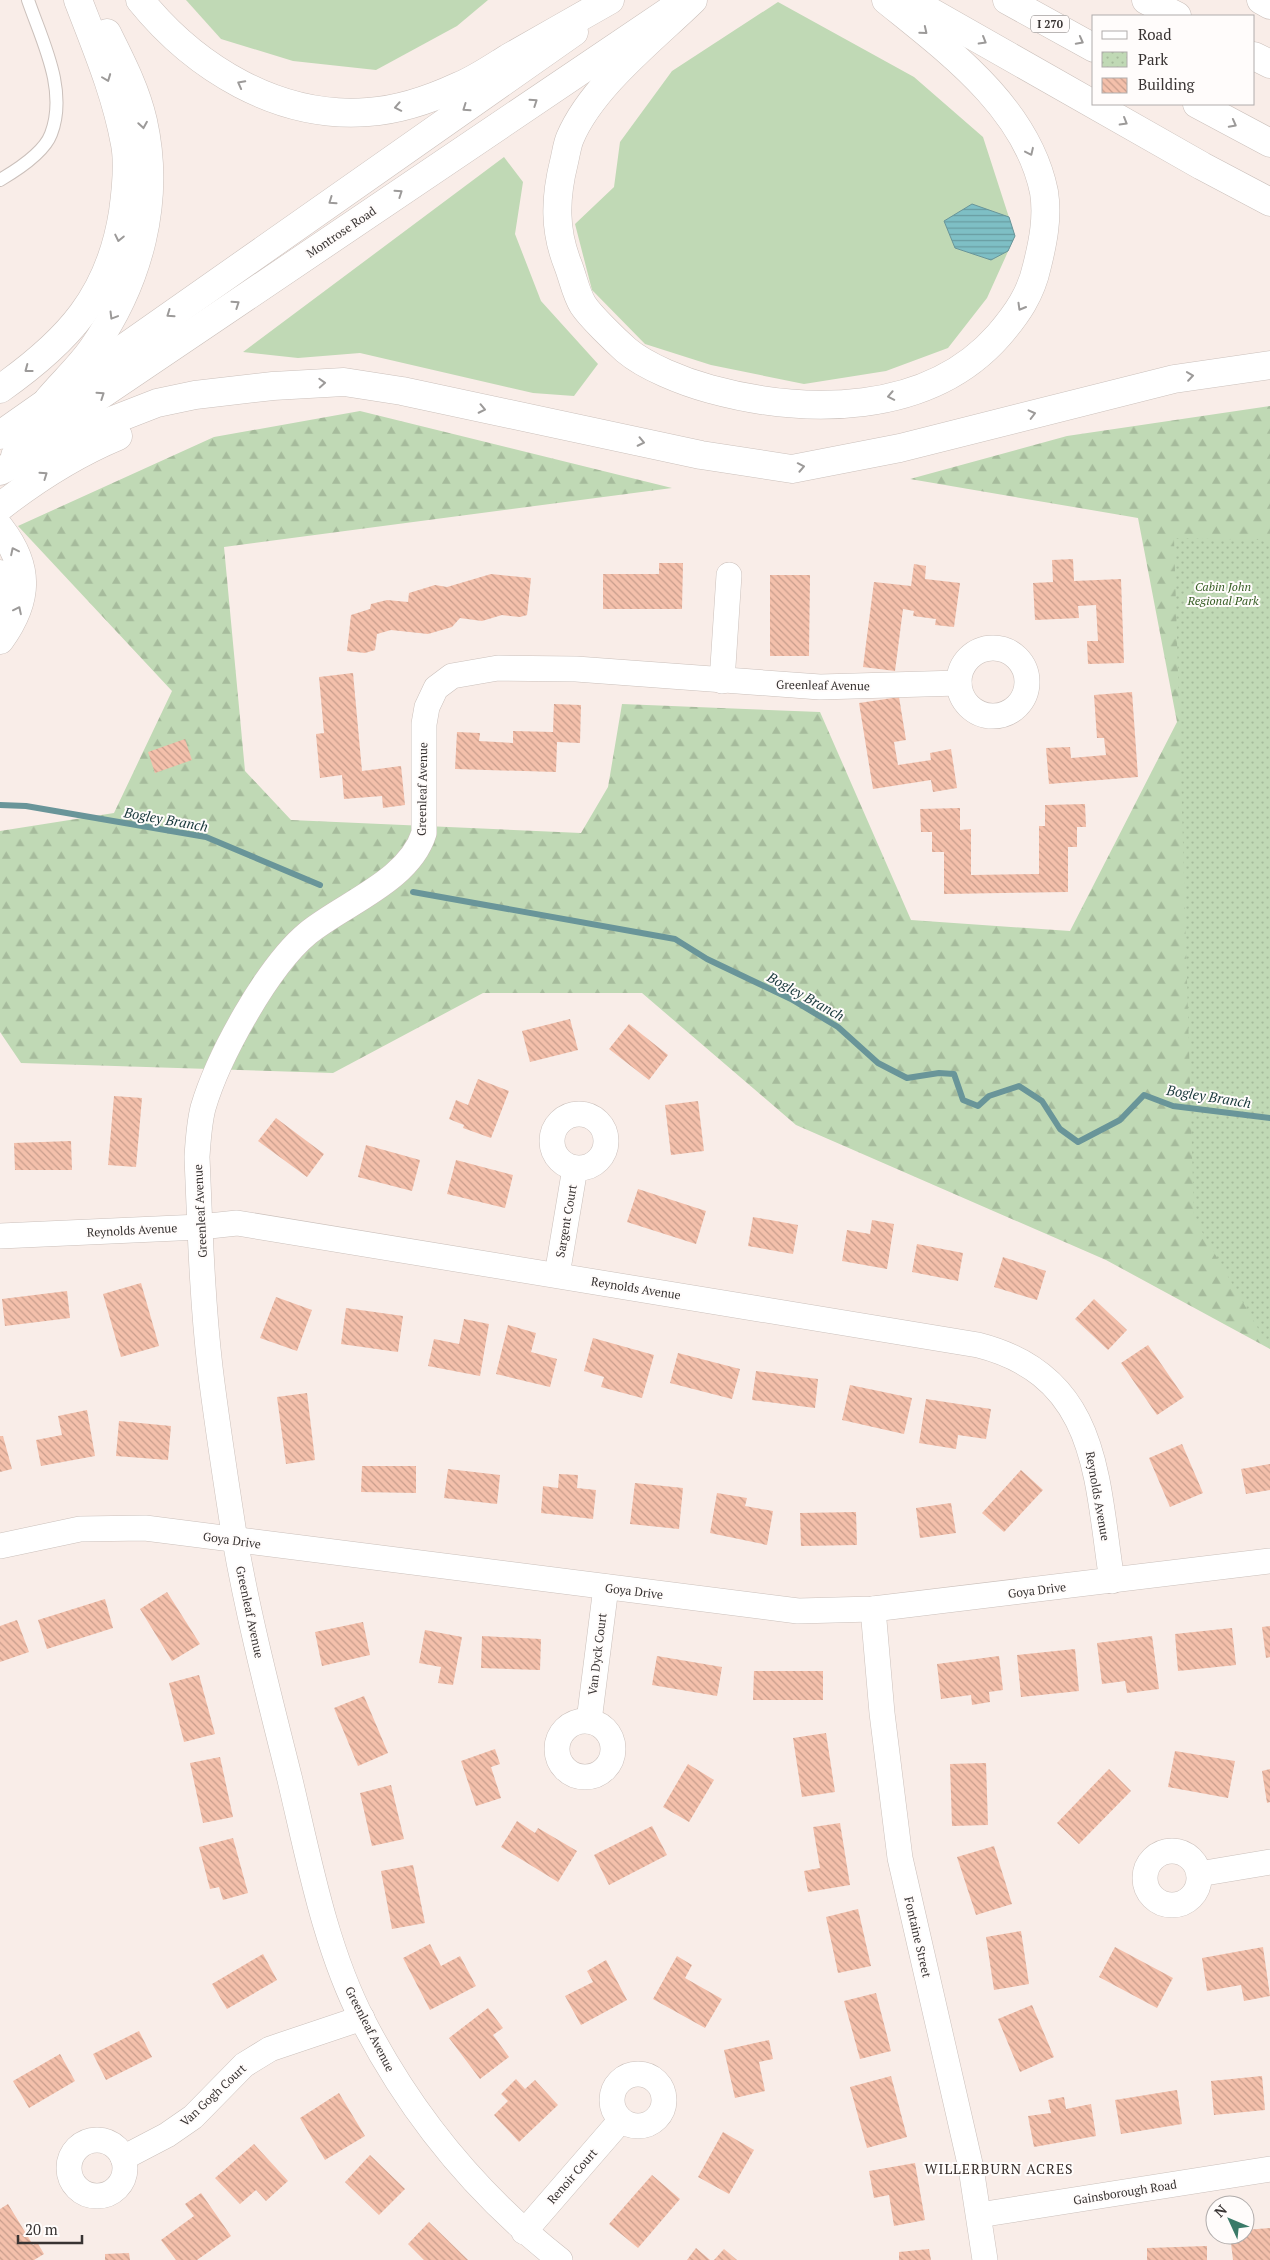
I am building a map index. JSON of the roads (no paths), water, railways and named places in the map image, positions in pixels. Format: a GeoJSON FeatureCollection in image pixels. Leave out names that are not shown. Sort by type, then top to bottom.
{"type":"FeatureCollection","features":[{"type":"Feature","properties":{"kind":"main road"},"geometry":{"type":"LineString","coordinates":[[0,389],[56,346],[80,317],[104,282],[119,240],[126,191],[125,145],[112,89],[78,0]]}},
{"type":"Feature","properties":{"kind":"main road"},"geometry":{"type":"LineString","coordinates":[[48,400],[92,350],[116,312],[134,273],[149,196],[143,121],[131,82],[91,0]]}},
{"type":"Feature","properties":{"kind":"main road"},"geometry":{"type":"LineString","coordinates":[[140,0],[160,25],[211,67],[264,96],[321,112],[360,112],[414,103],[460,86],[610,0]]}},
{"type":"Feature","properties":{"kind":"main road"},"geometry":{"type":"LineString","coordinates":[[0,434],[620,0]]}},
{"type":"Feature","properties":{"kind":"main road","name":"Montrose Road"},"geometry":{"type":"LineString","coordinates":[[0,469],[61,422],[685,0]]}},
{"type":"Feature","properties":{"kind":"main road"},"geometry":{"type":"LineString","coordinates":[[693,0],[597,93],[569,138],[557,192],[559,244],[584,306],[628,352],[681,381],[743,398],[791,405],[851,404],[907,393],[951,376],[988,347],[1021,309],[1036,274],[1045,234],[1044,194],[1032,153],[1010,115],[976,79],[939,43],[886,0]]}},
{"type":"Feature","properties":{"kind":"main road"},"geometry":{"type":"LineString","coordinates":[[910,0],[1092,103]]}},
{"type":"Feature","properties":{"kind":"main road","name":"I 270"},"geometry":{"type":"LineString","coordinates":[[1007,0],[1092,47]]}},
{"type":"Feature","properties":{"kind":"main road"},"geometry":{"type":"LineString","coordinates":[[1146,0],[1175,15]]}},
{"type":"Feature","properties":{"kind":"main road"},"geometry":{"type":"LineString","coordinates":[[1261,0],[1270,5]]}},
{"type":"Feature","properties":{"kind":"main road"},"geometry":{"type":"LineString","coordinates":[[1255,56],[1270,64]]}},
{"type":"Feature","properties":{"kind":"main road"},"geometry":{"type":"LineString","coordinates":[[1095,105],[1270,202]]}},
{"type":"Feature","properties":{"kind":"main road"},"geometry":{"type":"LineString","coordinates":[[1198,105],[1270,143]]}},
{"type":"Feature","properties":{"kind":"main road"},"geometry":{"type":"LineString","coordinates":[[0,469],[67,438],[157,403],[195,394],[273,386],[344,382],[402,390],[701,455],[792,468],[900,448],[1174,379],[1270,365]]}},
{"type":"Feature","properties":{"kind":"main road"},"geometry":{"type":"LineString","coordinates":[[0,640],[9,627],[21,602],[22,576],[16,551],[1,513],[48,472],[95,446],[194,408],[273,386]]}},
{"type":"Feature","properties":{"kind":"main road"},"geometry":{"type":"LineString","coordinates":[[0,574],[3,595],[0,604]]}},
{"type":"Feature","properties":{"kind":"street"},"geometry":{"type":"LineString","coordinates":[[722,681],[729,575]]}},
{"type":"Feature","properties":{"kind":"street","name":"Greenleaf Avenue"},"geometry":{"type":"LineString","coordinates":[[560,2260],[524,2232],[492,2202],[430,2130],[396,2079],[362,2018],[332,1943],[312,1871],[253,1629],[236,1541],[210,1366],[197,1157],[203,1109],[214,1076],[254,1002],[266,982],[296,944],[402,869],[420,844],[424,833],[424,724],[427,707],[436,688],[452,676],[498,668],[576,669],[820,687],[960,683]]}},
{"type":"Feature","properties":{"kind":"street","name":"Sargent Court"},"geometry":{"type":"LineString","coordinates":[[557,1275],[574,1168]]}},
{"type":"Feature","properties":{"kind":"street","name":"Reynolds Avenue"},"geometry":{"type":"LineString","coordinates":[[0,1236],[200,1227],[237,1223],[978,1345],[1000,1351],[1020,1360],[1035,1370],[1060,1392],[1080,1422],[1088,1440],[1096,1473],[1112,1582]]}},
{"type":"Feature","properties":{"kind":"street","name":"Goya Drive"},"geometry":{"type":"LineString","coordinates":[[0,1546],[80,1529],[145,1528],[798,1611],[873,1610],[1270,1561]]}},
{"type":"Feature","properties":{"kind":"street","name":"Van Dyck Court"},"geometry":{"type":"LineString","coordinates":[[589,1721],[606,1587]]}},
{"type":"Feature","properties":{"kind":"street","name":"Fontaine Street"},"geometry":{"type":"LineString","coordinates":[[873,1610],[882,1713],[900,1858],[972,2168],[985,2260]]}},
{"type":"Feature","properties":{"kind":"street"},"geometry":{"type":"LineString","coordinates":[[1199,1874],[1270,1862]]}},
{"type":"Feature","properties":{"kind":"street","name":"Van Gogh Court"},"geometry":{"type":"LineString","coordinates":[[123,2158],[166,2136],[193,2116],[244,2065],[270,2049],[362,2018]]}},
{"type":"Feature","properties":{"kind":"street","name":"Renoir Court"},"geometry":{"type":"LineString","coordinates":[[524,2232],[620,2120]]}},
{"type":"Feature","properties":{"kind":"street","name":"Gainsborough Road"},"geometry":{"type":"LineString","coordinates":[[979,2215],[1270,2169]]}},
{"type":"Feature","properties":{"kind":"lane"},"geometry":{"type":"LineString","coordinates":[[0,180],[40,150],[51,135],[55,116],[56,83],[28,0]]}},
{"type":"Feature","properties":{"kind":"water"},"geometry":{"type":"Polygon","coordinates":[[[972,204],[1009,217],[1015,236],[1008,251],[991,260],[955,248],[944,221],[972,204]]]}},
{"type":"Feature","properties":{"kind":"waterway","name":"Bogley Branch"},"geometry":{"type":"LineString","coordinates":[[0,805],[26,806],[206,837],[320,885]]}},
{"type":"Feature","properties":{"kind":"waterway","name":"Bogley Branch"},"geometry":{"type":"LineString","coordinates":[[413,892],[675,939],[707,959],[791,999],[838,1027],[878,1063],[907,1078],[939,1073],[954,1074],[963,1100],[978,1106],[989,1096],[1019,1086],[1042,1101],[1060,1129],[1078,1142],[1120,1120],[1144,1095],[1173,1106],[1270,1118]]}},
{"type":"Feature","properties":{"kind":"district","name":"WILLERBURN ACRES"},"geometry":{"type":"Point","coordinates":[999,2168]}},
{"type":"Feature","properties":{"kind":"park label","name":"Cabin John Regional Park"},"geometry":{"type":"Point","coordinates":[1223,593]}}]}
